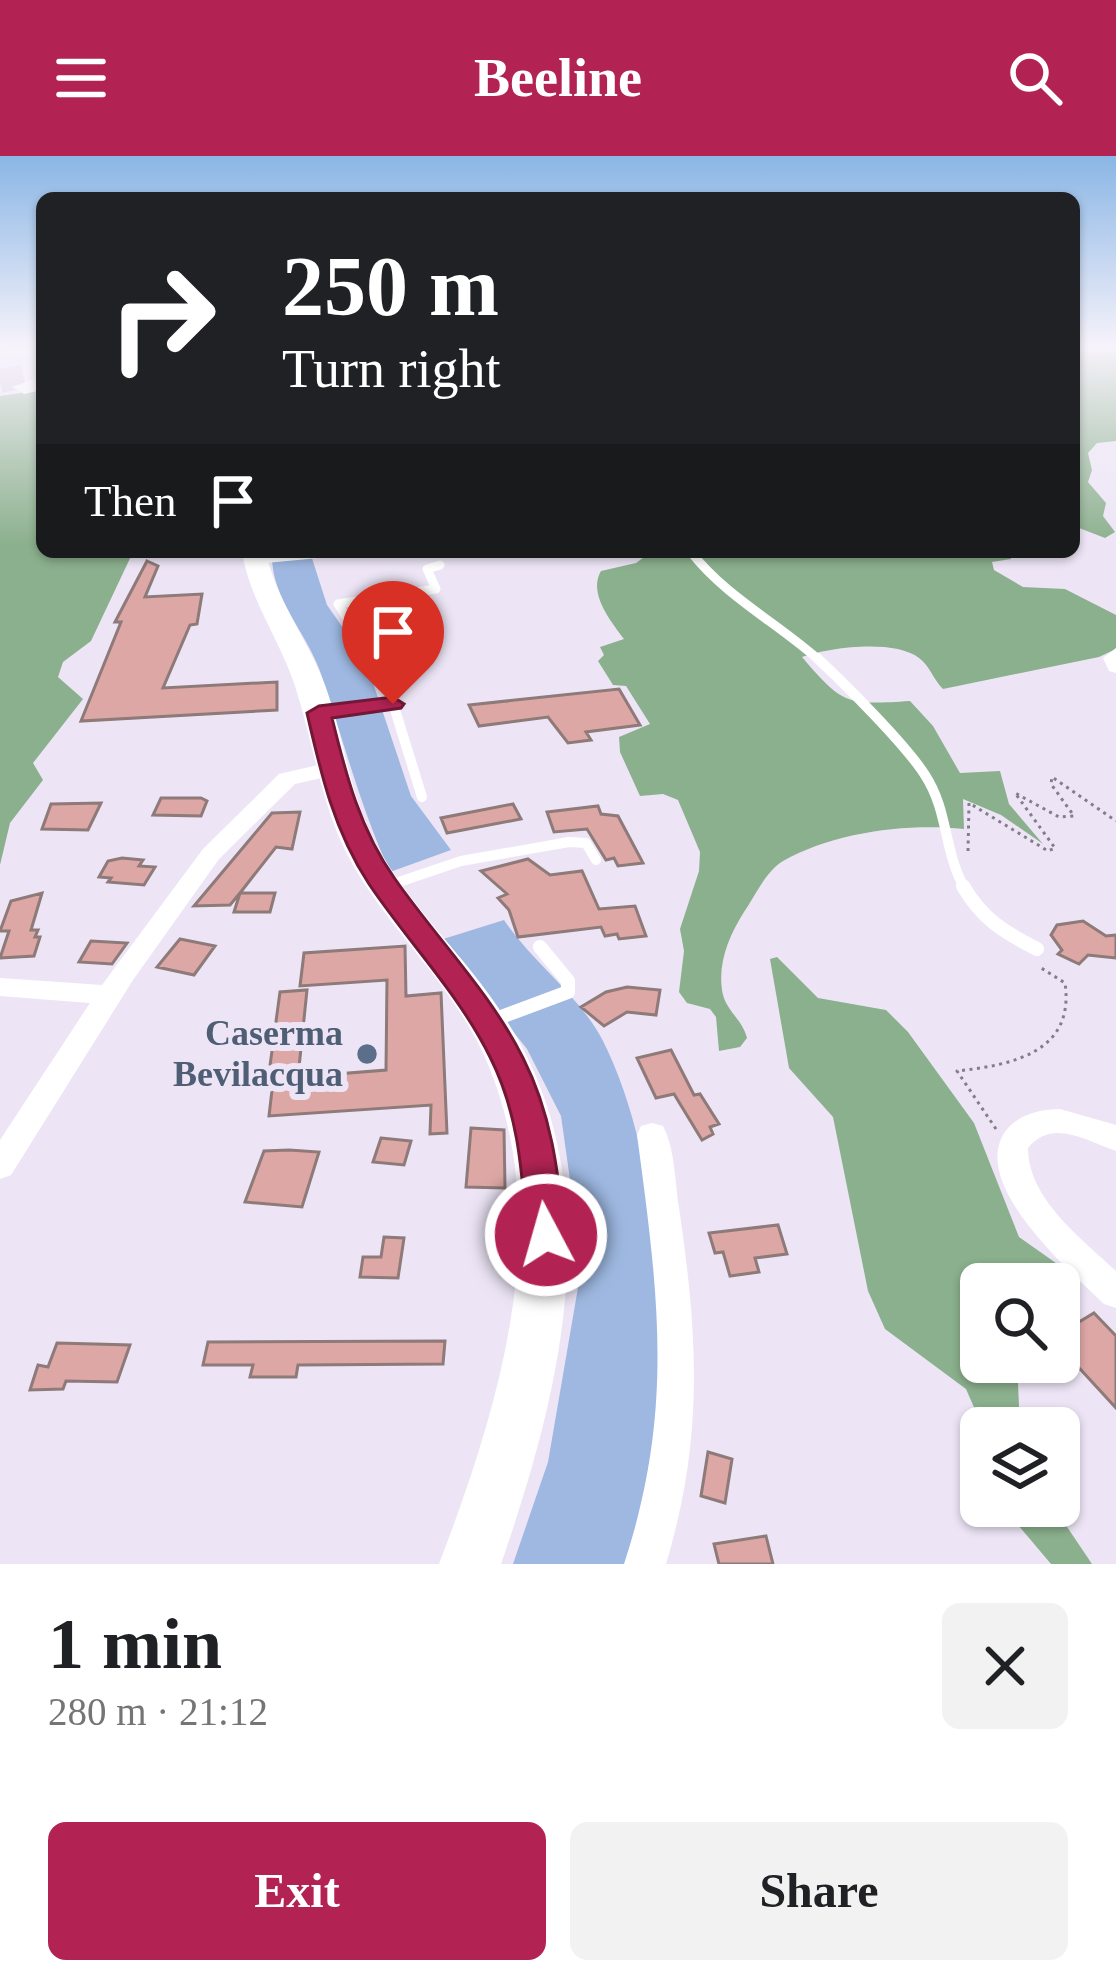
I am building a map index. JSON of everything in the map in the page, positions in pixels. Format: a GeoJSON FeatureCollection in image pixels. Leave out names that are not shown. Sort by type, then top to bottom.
{"type":"FeatureCollection","features":[{"type":"Feature","properties":{"kind":"main road"},"geometry":{"type":"LineString","coordinates":[[260,558],[323,712],[331,769],[358,843],[386,887],[493,1020],[536,1131],[546,1235],[535,1327],[495,1498],[470,1564]]}},
{"type":"Feature","properties":{"kind":"street"},"geometry":{"type":"LineString","coordinates":[[1116,655],[1112,658],[1116,667]]}},
{"type":"Feature","properties":{"kind":"street"},"geometry":{"type":"LineString","coordinates":[[323,712],[390,704]]}},
{"type":"Feature","properties":{"kind":"street"},"geometry":{"type":"LineString","coordinates":[[0,1166],[110,995],[211,854],[287,779],[331,769]]}},
{"type":"Feature","properties":{"kind":"street"},"geometry":{"type":"LineString","coordinates":[[0,987],[110,995]]}},
{"type":"Feature","properties":{"kind":"street"},"geometry":{"type":"LineString","coordinates":[[1116,1139],[1058,1120],[1032,1125],[1015,1136],[1009,1154],[1020,1189],[1033,1208],[1116,1293]]}},
{"type":"Feature","properties":{"kind":"street"},"geometry":{"type":"LineString","coordinates":[[645,1564],[661,1512],[680,1402],[680,1346],[652,1135]]}},
{"type":"Feature","properties":{"kind":"lane"},"geometry":{"type":"LineString","coordinates":[[697,558],[710,575],[778,623],[823,664],[925,775],[945,821],[949,859],[975,907],[997,929],[1037,949]]}},
{"type":"Feature","properties":{"kind":"lane"},"geometry":{"type":"LineString","coordinates":[[422,797],[379,669],[338,604],[429,592],[438,587],[427,569],[440,565]]}},
{"type":"Feature","properties":{"kind":"lane"},"geometry":{"type":"LineString","coordinates":[[386,887],[461,861],[569,842],[586,843],[596,860]]}},
{"type":"Feature","properties":{"kind":"lane"},"geometry":{"type":"LineString","coordinates":[[493,1020],[568,992],[568,981],[541,947]]}},
{"type":"Feature","properties":{"kind":"path"},"geometry":{"type":"LineString","coordinates":[[965,886],[974,868],[967,856],[972,836],[969,803],[1048,851],[1055,848],[1054,842],[1015,794],[1022,793],[1059,817],[1074,816],[1051,784],[1052,777],[1116,820]]}},
{"type":"Feature","properties":{"kind":"path"},"geometry":{"type":"LineString","coordinates":[[1009,1154],[957,1070],[1005,1064],[1043,1050],[1066,1020],[1069,998],[1064,982],[1034,964]]}},
{"type":"Feature","properties":{"kind":"green space"},"geometry":{"type":"Polygon","coordinates":[[[0,415],[36,415],[36,558],[130,558],[91,641],[63,662],[58,677],[83,699],[33,763],[43,780],[10,823],[0,865],[0,415]]]}},
{"type":"Feature","properties":{"kind":"green space"},"geometry":{"type":"Polygon","coordinates":[[[1080,415],[1116,415],[1116,441],[1097,443],[1088,453],[1092,470],[1088,482],[1106,503],[1103,516],[1115,532],[1105,538],[1080,528],[1080,415]]]}},
{"type":"Feature","properties":{"kind":"green space"},"geometry":{"type":"Polygon","coordinates":[[[643,558],[1011,558],[992,562],[994,570],[1023,587],[1065,589],[1116,615],[1116,649],[1099,657],[943,689],[919,658],[895,648],[845,648],[802,657],[827,685],[847,698],[872,703],[910,701],[933,726],[960,773],[1000,771],[1009,804],[1043,844],[1001,815],[963,799],[964,829],[872,832],[825,843],[783,861],[761,884],[726,950],[721,980],[724,997],[747,1038],[740,1047],[719,1051],[716,1017],[710,1009],[687,1003],[679,992],[684,951],[680,929],[699,871],[700,852],[678,800],[663,794],[640,796],[620,752],[619,737],[650,724],[626,686],[613,685],[598,661],[604,655],[600,647],[624,639],[599,597],[601,571],[643,558]]]}},
{"type":"Feature","properties":{"kind":"green space"},"geometry":{"type":"Polygon","coordinates":[[[777,957],[818,998],[886,1010],[908,1032],[974,1123],[1019,1237],[1056,1263],[960,1263],[960,1383],[1018,1383],[1019,1407],[974,1407],[966,1389],[885,1329],[868,1291],[833,1117],[789,1068],[770,959],[777,957]]]}},
{"type":"Feature","properties":{"kind":"green space"},"geometry":{"type":"Polygon","coordinates":[[[1020,1527],[1067,1527],[1092,1564],[1051,1564],[1020,1527]]]}},
{"type":"Feature","properties":{"kind":"water"},"geometry":{"type":"Polygon","coordinates":[[[272,558],[312,558],[327,605],[365,659],[411,796],[451,850],[390,872],[320,671],[282,599],[272,558]]]}},
{"type":"Feature","properties":{"kind":"water"},"geometry":{"type":"Polygon","coordinates":[[[504,920],[582,1009],[603,1041],[643,1159],[654,1228],[661,1373],[644,1508],[626,1564],[513,1564],[548,1462],[580,1276],[561,1116],[527,1049],[440,940],[504,920]]]}},
{"type":"Feature","properties":{"kind":"building"},"geometry":{"type":"Polygon","coordinates":[[[147,561],[158,566],[145,597],[202,594],[197,624],[190,625],[163,688],[277,682],[277,710],[81,721],[121,622],[115,622],[147,561]]]}},
{"type":"Feature","properties":{"kind":"building"},"geometry":{"type":"Polygon","coordinates":[[[619,689],[640,725],[586,732],[591,740],[568,743],[548,717],[479,726],[469,705],[619,689]]]}},
{"type":"Feature","properties":{"kind":"building"},"geometry":{"type":"Polygon","coordinates":[[[161,798],[207,801],[201,816],[153,815],[161,798]]]}},
{"type":"Feature","properties":{"kind":"building"},"geometry":{"type":"Polygon","coordinates":[[[101,803],[88,830],[42,829],[51,804],[101,803]]]}},
{"type":"Feature","properties":{"kind":"building"},"geometry":{"type":"Polygon","coordinates":[[[513,804],[521,819],[447,833],[441,818],[513,804]]]}},
{"type":"Feature","properties":{"kind":"building"},"geometry":{"type":"Polygon","coordinates":[[[598,806],[601,814],[618,816],[643,863],[618,866],[614,858],[606,860],[587,829],[554,832],[547,812],[598,806]]]}},
{"type":"Feature","properties":{"kind":"building"},"geometry":{"type":"Polygon","coordinates":[[[300,812],[292,849],[276,847],[230,905],[194,906],[272,813],[300,812]]]}},
{"type":"Feature","properties":{"kind":"building"},"geometry":{"type":"Polygon","coordinates":[[[122,858],[155,867],[144,885],[99,877],[108,861],[122,858]]]}},
{"type":"Feature","properties":{"kind":"building"},"geometry":{"type":"Polygon","coordinates":[[[528,859],[550,875],[582,871],[599,909],[635,906],[646,936],[619,939],[617,934],[605,936],[601,927],[518,937],[509,910],[498,898],[507,894],[481,871],[528,859]]]}},
{"type":"Feature","properties":{"kind":"building"},"geometry":{"type":"Polygon","coordinates":[[[42,893],[31,930],[38,930],[35,937],[40,937],[34,956],[0,958],[9,931],[0,931],[11,901],[42,893]]]}},
{"type":"Feature","properties":{"kind":"building"},"geometry":{"type":"Polygon","coordinates":[[[240,893],[275,893],[270,912],[234,912],[240,893]]]}},
{"type":"Feature","properties":{"kind":"building"},"geometry":{"type":"Polygon","coordinates":[[[1083,921],[1106,936],[1116,935],[1116,958],[1088,955],[1079,964],[1058,954],[1062,950],[1051,935],[1057,925],[1083,921]]]}},
{"type":"Feature","properties":{"kind":"building"},"geometry":{"type":"Polygon","coordinates":[[[180,939],[215,946],[194,975],[157,967],[180,939]]]}},
{"type":"Feature","properties":{"kind":"building"},"geometry":{"type":"Polygon","coordinates":[[[91,941],[127,943],[112,964],[79,962],[91,941]]]}},
{"type":"Feature","properties":{"kind":"building"},"geometry":{"type":"Polygon","coordinates":[[[405,946],[406,996],[441,993],[447,1133],[430,1134],[431,1105],[269,1116],[274,1073],[269,1073],[280,992],[307,990],[298,1077],[386,1070],[387,980],[300,986],[304,953],[405,946]]]}},
{"type":"Feature","properties":{"kind":"building"},"geometry":{"type":"Polygon","coordinates":[[[627,987],[660,990],[656,1015],[627,1012],[604,1026],[581,1007],[606,992],[627,987]]]}},
{"type":"Feature","properties":{"kind":"building"},"geometry":{"type":"Polygon","coordinates":[[[671,1050],[694,1095],[700,1094],[719,1124],[710,1127],[713,1134],[702,1140],[674,1094],[656,1098],[637,1058],[671,1050]]]}},
{"type":"Feature","properties":{"kind":"building"},"geometry":{"type":"Polygon","coordinates":[[[471,1128],[504,1130],[505,1188],[466,1187],[471,1128]]]}},
{"type":"Feature","properties":{"kind":"building"},"geometry":{"type":"Polygon","coordinates":[[[381,1138],[411,1141],[404,1165],[373,1162],[381,1138]]]}},
{"type":"Feature","properties":{"kind":"building"},"geometry":{"type":"Polygon","coordinates":[[[264,1151],[319,1152],[302,1207],[245,1202],[264,1151]]]}},
{"type":"Feature","properties":{"kind":"building"},"geometry":{"type":"Polygon","coordinates":[[[778,1225],[787,1254],[755,1258],[759,1272],[730,1276],[723,1252],[715,1253],[709,1233],[778,1225]]]}},
{"type":"Feature","properties":{"kind":"building"},"geometry":{"type":"Polygon","coordinates":[[[384,1237],[404,1238],[398,1278],[360,1277],[363,1257],[381,1257],[384,1237]]]}},
{"type":"Feature","properties":{"kind":"building"},"geometry":{"type":"Polygon","coordinates":[[[1094,1313],[1116,1336],[1116,1408],[1080,1369],[1080,1321],[1094,1313]]]}},
{"type":"Feature","properties":{"kind":"building"},"geometry":{"type":"Polygon","coordinates":[[[445,1341],[443,1364],[298,1365],[296,1377],[250,1377],[253,1365],[203,1365],[208,1342],[445,1341]]]}},
{"type":"Feature","properties":{"kind":"building"},"geometry":{"type":"Polygon","coordinates":[[[57,1343],[130,1345],[117,1382],[66,1381],[63,1389],[30,1390],[38,1365],[48,1367],[57,1343]]]}},
{"type":"Feature","properties":{"kind":"building"},"geometry":{"type":"Polygon","coordinates":[[[708,1452],[732,1459],[725,1503],[701,1496],[708,1452]]]}},
{"type":"Feature","properties":{"kind":"building"},"geometry":{"type":"Polygon","coordinates":[[[766,1536],[773,1564],[719,1564],[714,1544],[766,1536]]]}},
{"type":"Feature","properties":{"kind":"place","name":"Caserma Bevilacqua"},"geometry":{"type":"Point","coordinates":[367,1054]}},
{"type":"Feature","properties":{"kind":"route"},"geometry":{"type":"LineString","coordinates":[[393,704],[319,713],[340,802],[380,878],[486,1022],[508,1061],[536,1131],[546,1235]]}}]}
